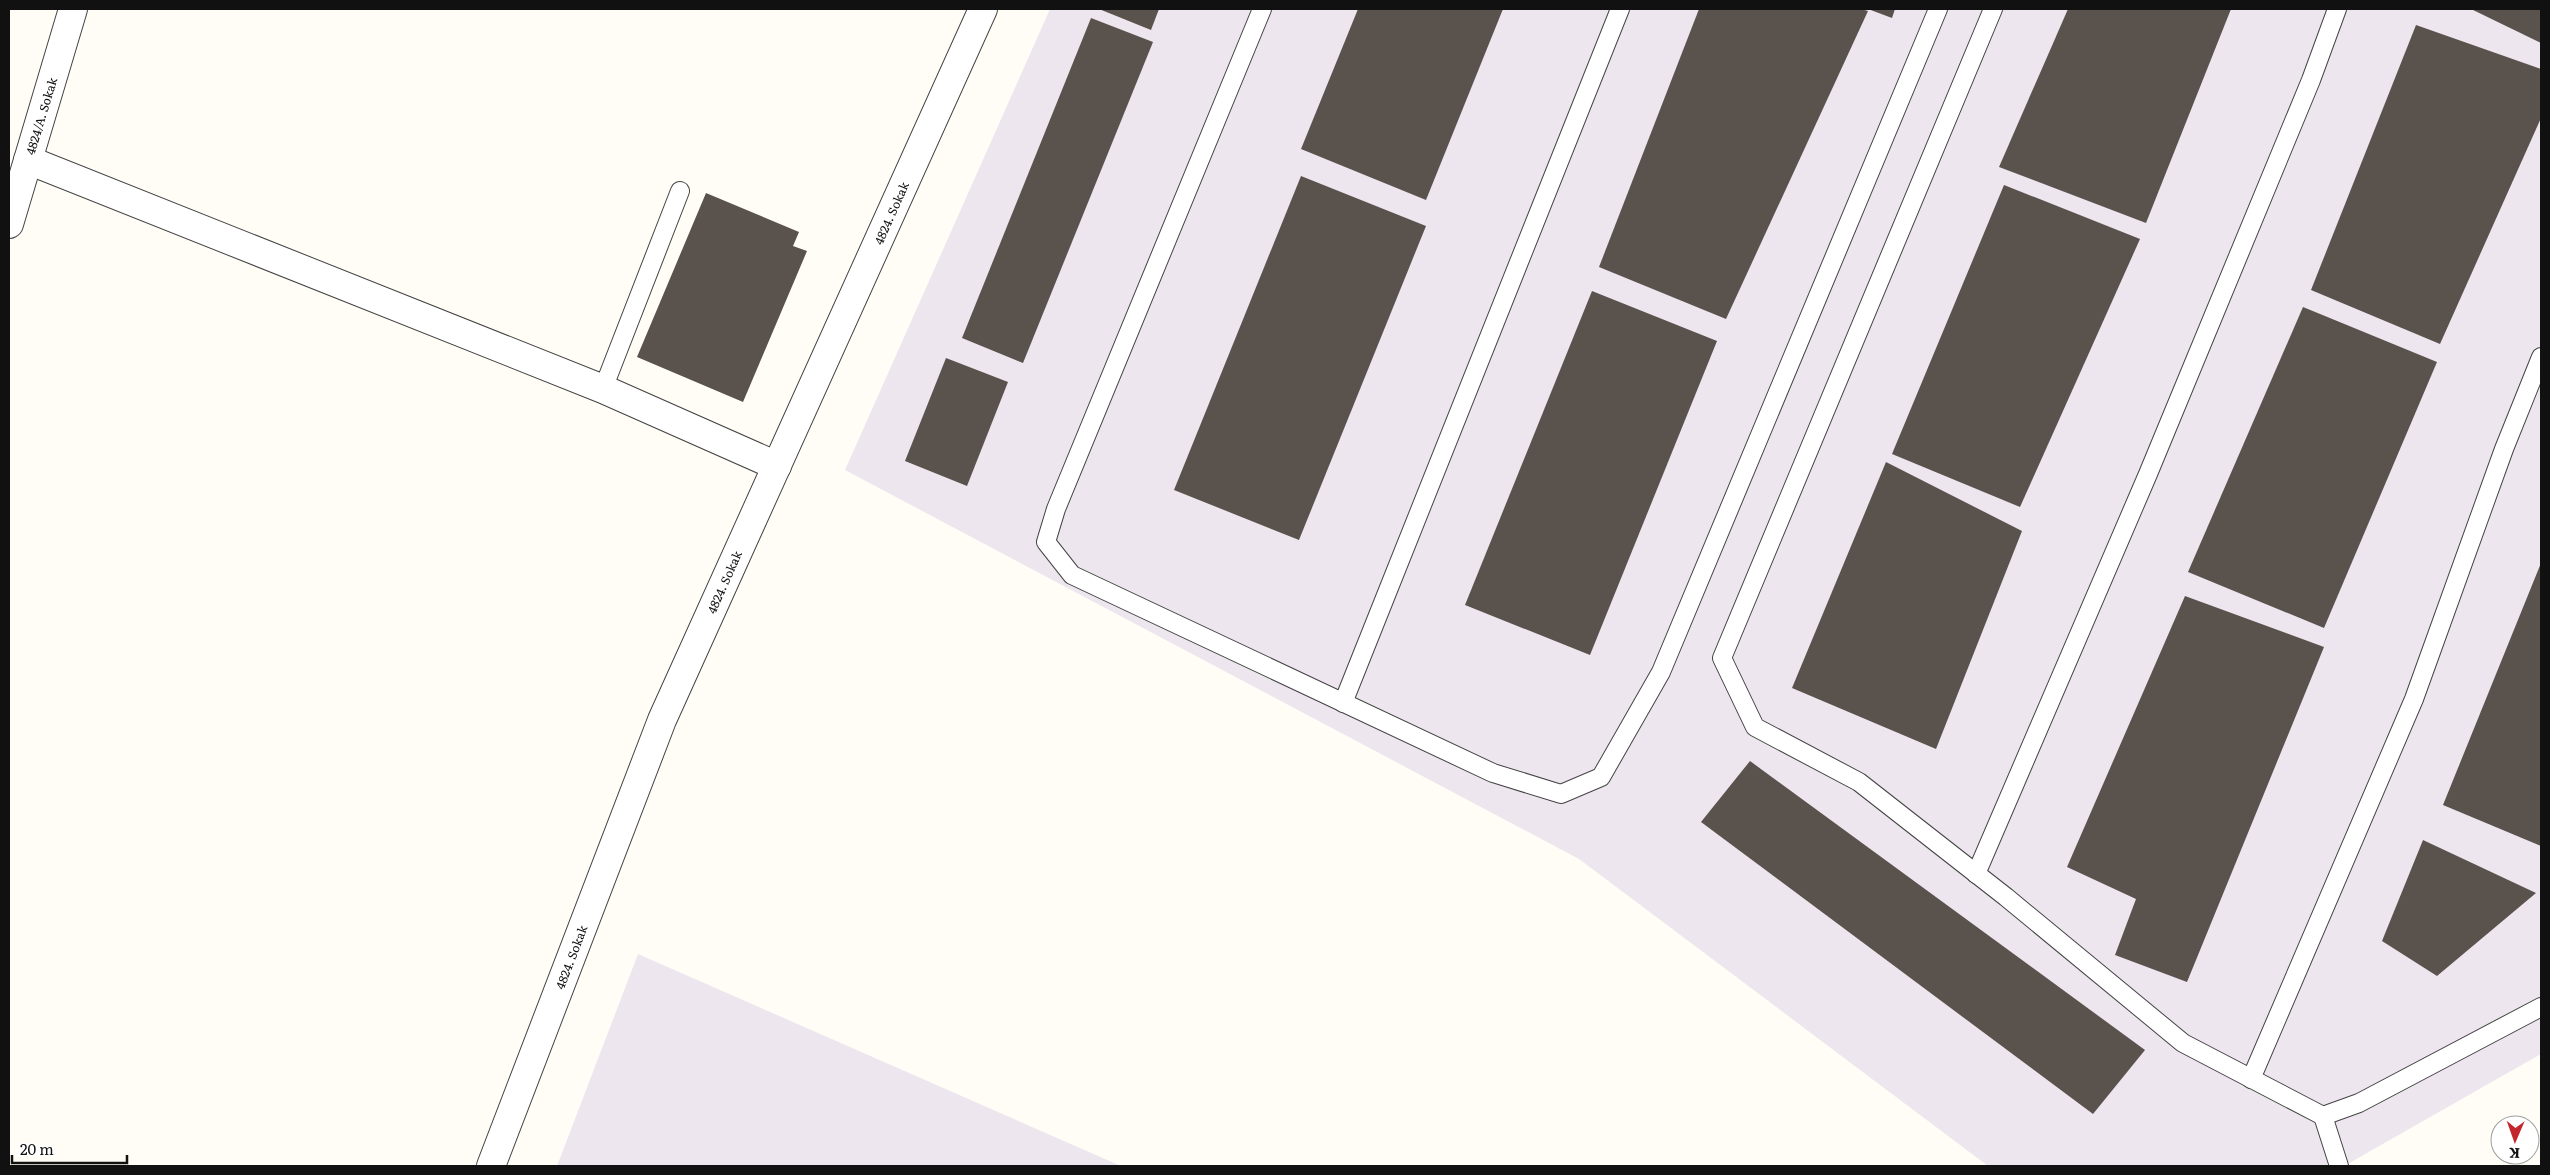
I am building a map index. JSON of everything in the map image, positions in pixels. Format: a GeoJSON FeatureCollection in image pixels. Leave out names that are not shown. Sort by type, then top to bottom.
{"type":"FeatureCollection","features":[{"type":"Feature","properties":{"kind":"street","name":"4824/A. Sokak"},"geometry":{"type":"LineString","coordinates":[[9,224],[73,9]]}},
{"type":"Feature","properties":{"kind":"street","name":"4824. Sokak"},"geometry":{"type":"LineString","coordinates":[[491,1166],[662,720],[983,9]]}},
{"type":"Feature","properties":{"kind":"street"},"geometry":{"type":"LineString","coordinates":[[28,160],[603,388],[777,466]]}},
{"type":"Feature","properties":{"kind":"lane"},"geometry":{"type":"LineString","coordinates":[[1262,9],[1056,509],[1046,542],[1072,575],[1493,774],[1561,794],[1601,777],[1661,672],[1938,9]]}},
{"type":"Feature","properties":{"kind":"lane"},"geometry":{"type":"LineString","coordinates":[[1343,703],[1620,9]]}},
{"type":"Feature","properties":{"kind":"lane"},"geometry":{"type":"LineString","coordinates":[[1993,9],[1722,658],[1755,727],[1859,782],[1976,874],[2183,1043],[2324,1116],[2339,1166]]}},
{"type":"Feature","properties":{"kind":"lane"},"geometry":{"type":"LineString","coordinates":[[1976,874],[2148,474],[2311,80],[2337,9]]}},
{"type":"Feature","properties":{"kind":"lane"},"geometry":{"type":"LineString","coordinates":[[603,388],[680,191]]}},
{"type":"Feature","properties":{"kind":"lane"},"geometry":{"type":"LineString","coordinates":[[2251,1079],[2414,699],[2504,448],[2541,356]]}},
{"type":"Feature","properties":{"kind":"lane"},"geometry":{"type":"LineString","coordinates":[[2324,1116],[2359,1103],[2541,1007]]}},
{"type":"Feature","properties":{"kind":"shaded area"},"geometry":{"type":"Polygon","coordinates":[[[1050,9],[2541,9],[2541,1054],[2344,1166],[1988,1166],[1579,859],[845,470],[1050,9]]]}},
{"type":"Feature","properties":{"kind":"shaded area"},"geometry":{"type":"Polygon","coordinates":[[[638,954],[1121,1166],[557,1166],[638,954]]]}},
{"type":"Feature","properties":{"kind":"building"},"geometry":{"type":"Polygon","coordinates":[[[1099,9],[1159,9],[1151,30],[1099,9]]]}},
{"type":"Feature","properties":{"kind":"building"},"geometry":{"type":"Polygon","coordinates":[[[1358,9],[1503,9],[1426,200],[1301,149],[1358,9]]]}},
{"type":"Feature","properties":{"kind":"building"},"geometry":{"type":"Polygon","coordinates":[[[1699,9],[1861,9],[1868,11],[1726,319],[1599,267],[1699,9]]]}},
{"type":"Feature","properties":{"kind":"building"},"geometry":{"type":"Polygon","coordinates":[[[1868,9],[1895,9],[1892,18],[1868,9]]]}},
{"type":"Feature","properties":{"kind":"building"},"geometry":{"type":"Polygon","coordinates":[[[2068,9],[2231,9],[2146,223],[1999,167],[2068,9]]]}},
{"type":"Feature","properties":{"kind":"building"},"geometry":{"type":"Polygon","coordinates":[[[2471,9],[2541,9],[2541,43],[2471,9]]]}},
{"type":"Feature","properties":{"kind":"building"},"geometry":{"type":"Polygon","coordinates":[[[1091,18],[1153,42],[1023,363],[962,338],[1091,18]]]}},
{"type":"Feature","properties":{"kind":"building"},"geometry":{"type":"Polygon","coordinates":[[[2416,25],[2541,69],[2541,118],[2440,344],[2311,290],[2416,25]]]}},
{"type":"Feature","properties":{"kind":"building"},"geometry":{"type":"Polygon","coordinates":[[[1301,176],[1426,226],[1299,540],[1174,490],[1301,176]]]}},
{"type":"Feature","properties":{"kind":"building"},"geometry":{"type":"Polygon","coordinates":[[[2004,185],[2140,239],[2020,507],[1892,454],[2004,185]]]}},
{"type":"Feature","properties":{"kind":"building"},"geometry":{"type":"Polygon","coordinates":[[[706,193],[799,232],[793,246],[807,251],[743,402],[637,357],[706,193]]]}},
{"type":"Feature","properties":{"kind":"building"},"geometry":{"type":"Polygon","coordinates":[[[1592,291],[1717,341],[1590,655],[1465,605],[1592,291]]]}},
{"type":"Feature","properties":{"kind":"building"},"geometry":{"type":"Polygon","coordinates":[[[2303,307],[2437,362],[2324,628],[2188,572],[2303,307]]]}},
{"type":"Feature","properties":{"kind":"building"},"geometry":{"type":"Polygon","coordinates":[[[946,358],[1008,382],[967,486],[905,461],[946,358]]]}},
{"type":"Feature","properties":{"kind":"building"},"geometry":{"type":"Polygon","coordinates":[[[1886,462],[2022,531],[1936,749],[1792,688],[1886,462]]]}},
{"type":"Feature","properties":{"kind":"building"},"geometry":{"type":"Polygon","coordinates":[[[2541,563],[2541,846],[2443,805],[2541,563]]]}},
{"type":"Feature","properties":{"kind":"building"},"geometry":{"type":"Polygon","coordinates":[[[2185,596],[2324,647],[2187,982],[2115,955],[2136,899],[2067,867],[2185,596]]]}},
{"type":"Feature","properties":{"kind":"building"},"geometry":{"type":"Polygon","coordinates":[[[1750,761],[2145,1050],[2093,1114],[1701,822],[1750,761]]]}},
{"type":"Feature","properties":{"kind":"building"},"geometry":{"type":"Polygon","coordinates":[[[2423,840],[2536,893],[2437,976],[2382,941],[2423,840]]]}}]}
